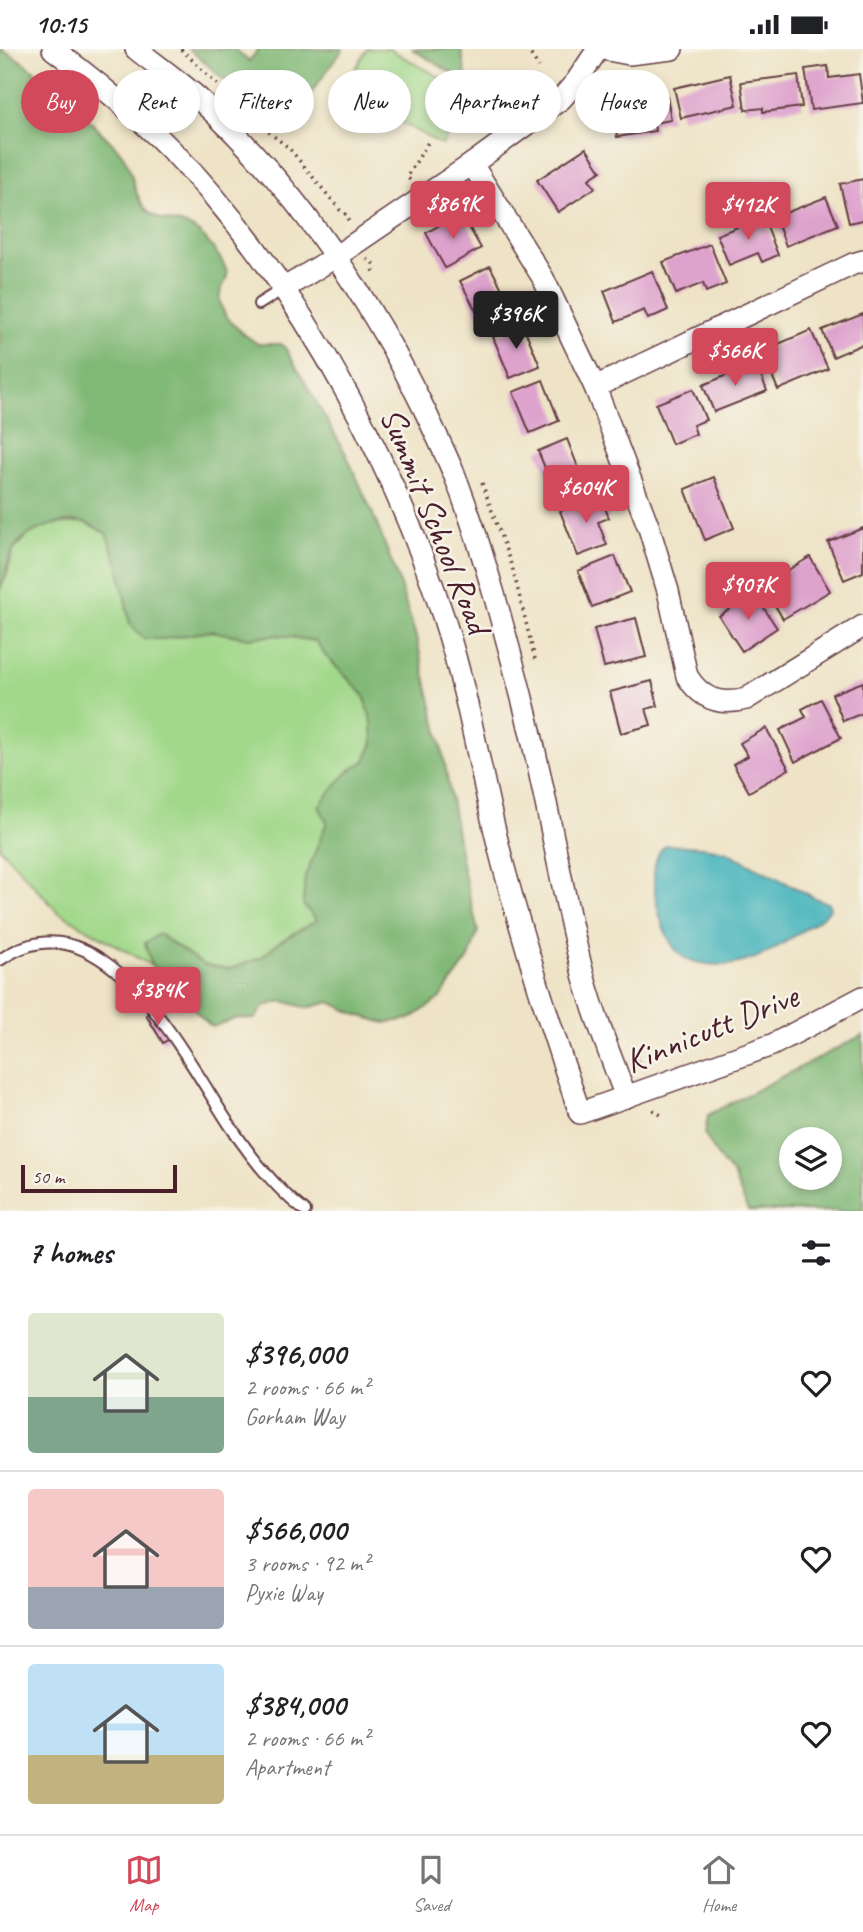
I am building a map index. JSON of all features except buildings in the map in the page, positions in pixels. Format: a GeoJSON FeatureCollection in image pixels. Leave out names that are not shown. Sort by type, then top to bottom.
{"type":"FeatureCollection","features":[{"type":"Feature","properties":{"kind":"street","name":"Summit School Road"},"geometry":{"type":"LineString","coordinates":[[53,49],[90,76],[153,132],[209,191],[248,239],[283,289],[367,433],[401,506],[443,616],[461,676],[503,867],[580,1113]]}},
{"type":"Feature","properties":{"kind":"street","name":"Summit School Road"},"geometry":{"type":"LineString","coordinates":[[136,49],[196,96],[244,143],[289,194],[378,323],[410,380],[458,484],[494,594],[524,707],[584,976],[626,1097]]}},
{"type":"Feature","properties":{"kind":"street"},"geometry":{"type":"LineString","coordinates":[[283,289],[472,164],[561,99],[598,49]]}},
{"type":"Feature","properties":{"kind":"street"},"geometry":{"type":"LineString","coordinates":[[603,49],[612,53],[629,54],[672,49]]}},
{"type":"Feature","properties":{"kind":"street"},"geometry":{"type":"LineString","coordinates":[[472,164],[543,278],[595,387],[649,528],[668,591],[687,676],[701,694],[717,702],[732,703],[746,699],[863,626]]}},
{"type":"Feature","properties":{"kind":"street"},"geometry":{"type":"LineString","coordinates":[[595,387],[863,261]]}},
{"type":"Feature","properties":{"kind":"street","name":"Kinnicutt Drive"},"geometry":{"type":"LineString","coordinates":[[580,1113],[772,1045],[863,997]]}},
{"type":"Feature","properties":{"kind":"lane"},"geometry":{"type":"LineString","coordinates":[[259,304],[283,289]]}},
{"type":"Feature","properties":{"kind":"lane"},"geometry":{"type":"LineString","coordinates":[[0,960],[25,946],[46,943],[82,948],[101,958],[153,1010],[184,1051],[239,1137],[268,1176],[305,1211]]}},
{"type":"Feature","properties":{"kind":"path"},"geometry":{"type":"LineString","coordinates":[[181,49],[214,81]]}},
{"type":"Feature","properties":{"kind":"path"},"geometry":{"type":"LineString","coordinates":[[527,49],[539,67]]}},
{"type":"Feature","properties":{"kind":"path"},"geometry":{"type":"LineString","coordinates":[[271,133],[289,148],[340,210],[348,216],[347,222]]}},
{"type":"Feature","properties":{"kind":"path"},"geometry":{"type":"LineString","coordinates":[[410,180],[407,177],[430,139]]}},
{"type":"Feature","properties":{"kind":"path"},"geometry":{"type":"LineString","coordinates":[[654,1112],[661,1115]]}},
{"type":"Feature","properties":{"kind":"green space"},"geometry":{"type":"Polygon","coordinates":[[[0,49],[33,70],[21,70],[21,133],[99,133],[99,130],[117,148],[127,163],[142,205],[159,218],[195,230],[212,247],[227,273],[220,295],[225,314],[258,344],[281,344],[286,349],[346,454],[396,573],[416,637],[444,759],[463,869],[478,931],[469,958],[439,999],[410,1019],[385,1023],[358,1015],[330,1002],[307,1008],[283,1001],[264,1006],[255,1019],[237,1018],[212,1027],[196,1012],[182,985],[152,966],[145,943],[159,934],[204,965],[230,969],[262,957],[279,942],[317,920],[303,905],[305,877],[327,822],[319,806],[350,770],[365,761],[373,743],[372,722],[364,695],[325,655],[316,641],[278,635],[249,638],[211,631],[163,639],[144,639],[130,624],[118,564],[106,533],[77,521],[45,527],[17,544],[0,589],[0,49]]]}},
{"type":"Feature","properties":{"kind":"green space"},"geometry":{"type":"Polygon","coordinates":[[[189,49],[234,49],[249,61],[259,49],[343,49],[314,89],[314,70],[214,71],[189,49]]]}},
{"type":"Feature","properties":{"kind":"green space"},"geometry":{"type":"Polygon","coordinates":[[[367,49],[389,49],[426,70],[425,133],[449,133],[442,145],[411,128],[411,70],[355,70],[367,49]]]}},
{"type":"Feature","properties":{"kind":"green space"},"geometry":{"type":"Polygon","coordinates":[[[412,49],[461,49],[465,70],[447,70],[412,49]]]}},
{"type":"Feature","properties":{"kind":"green space"},"geometry":{"type":"Polygon","coordinates":[[[84,522],[106,533],[118,564],[130,624],[144,639],[163,639],[211,631],[249,638],[278,635],[316,641],[325,655],[364,695],[372,722],[373,743],[365,761],[350,770],[305,877],[303,905],[317,920],[279,942],[262,957],[230,969],[204,965],[145,943],[152,966],[58,912],[0,848],[0,589],[13,551],[31,532],[47,525],[84,522]]]}},
{"type":"Feature","properties":{"kind":"green space"},"geometry":{"type":"Polygon","coordinates":[[[863,1035],[863,1211],[748,1211],[734,1177],[705,1134],[708,1115],[863,1035]]]}},
{"type":"Feature","properties":{"kind":"water"},"geometry":{"type":"Polygon","coordinates":[[[668,845],[725,851],[828,903],[830,908],[824,916],[758,957],[734,964],[714,965],[687,959],[674,947],[666,933],[656,899],[655,865],[660,852],[668,845]]]}}]}
